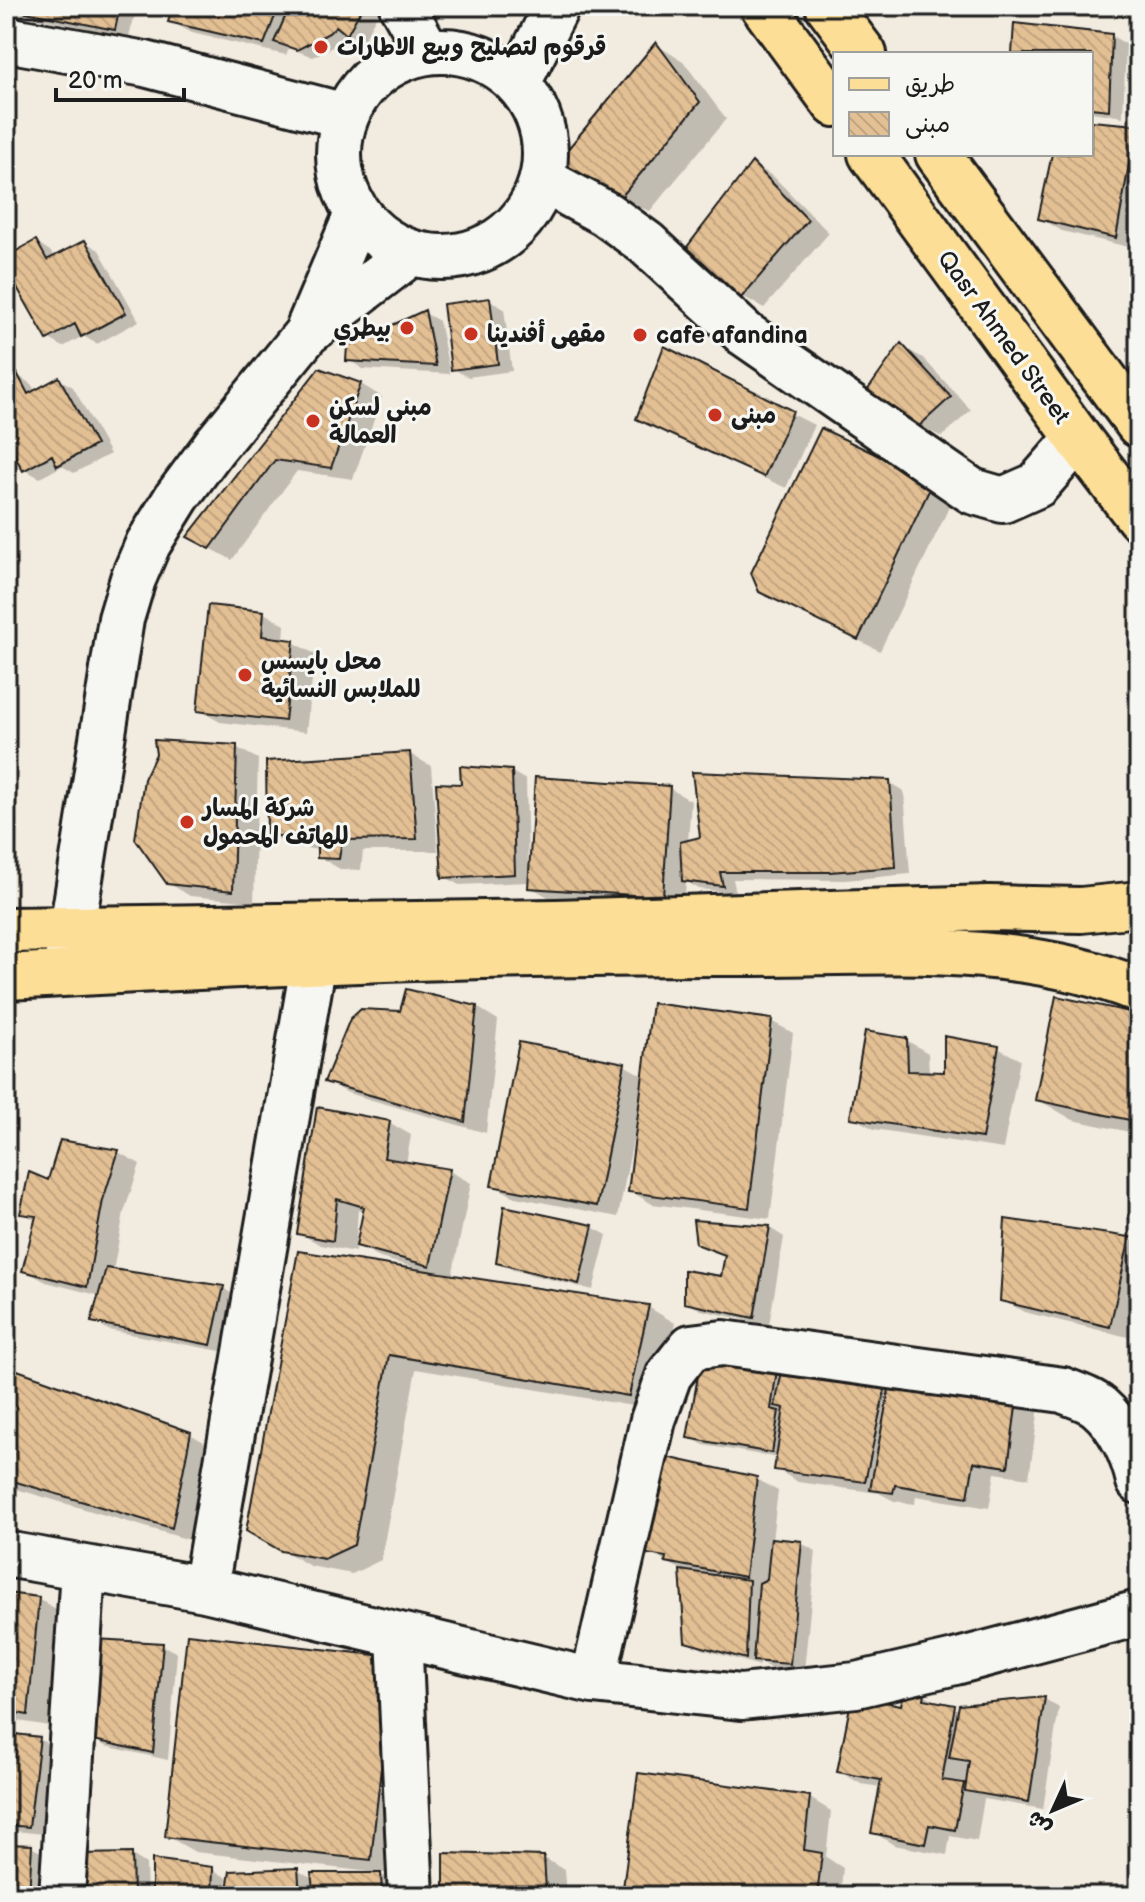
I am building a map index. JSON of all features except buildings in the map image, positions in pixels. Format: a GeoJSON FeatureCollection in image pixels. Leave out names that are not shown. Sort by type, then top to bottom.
{"type":"FeatureCollection","features":[{"type":"Feature","properties":{"kind":"main road"},"geometry":{"type":"LineString","coordinates":[[763,6],[833,101]]}},
{"type":"Feature","properties":{"kind":"main road"},"geometry":{"type":"LineString","coordinates":[[828,6],[862,52]]}},
{"type":"Feature","properties":{"kind":"main road","name":"Qasr Ahmed Street"},"geometry":{"type":"LineString","coordinates":[[872,156],[1139,518]]}},
{"type":"Feature","properties":{"kind":"main road"},"geometry":{"type":"LineString","coordinates":[[939,156],[1139,425]]}},
{"type":"Feature","properties":{"kind":"main road"},"geometry":{"type":"LineString","coordinates":[[6,930],[556,922],[989,908],[1081,910],[1139,904]]}},
{"type":"Feature","properties":{"kind":"main road"},"geometry":{"type":"LineString","coordinates":[[6,977],[314,960],[643,953],[978,953],[1064,967],[1139,990]]}},
{"type":"Feature","properties":{"kind":"street"},"geometry":{"type":"LineString","coordinates":[[402,6],[427,50]]}},
{"type":"Feature","properties":{"kind":"street"},"geometry":{"type":"LineString","coordinates":[[518,83],[557,6]]}},
{"type":"Feature","properties":{"kind":"street"},"geometry":{"type":"LineString","coordinates":[[6,39],[145,64],[345,116]]}},
{"type":"Feature","properties":{"kind":"street"},"geometry":{"type":"LineString","coordinates":[[427,50],[457,51],[490,61],[518,83],[538,111],[546,145],[543,180],[530,211],[507,236],[478,252],[445,258],[411,253],[381,238],[357,214],[343,183],[338,150],[345,116],[363,86],[389,64],[427,50]]}},
{"type":"Feature","properties":{"kind":"street"},"geometry":{"type":"LineString","coordinates":[[543,180],[606,214],[646,243],[745,334],[972,491],[1003,500],[1037,485],[1078,438]]}},
{"type":"Feature","properties":{"kind":"street"},"geometry":{"type":"LineString","coordinates":[[307,333],[357,214]]}},
{"type":"Feature","properties":{"kind":"street"},"geometry":{"type":"LineString","coordinates":[[65,973],[121,619],[148,544],[177,497],[307,333],[411,253]]}},
{"type":"Feature","properties":{"kind":"street"},"geometry":{"type":"LineString","coordinates":[[205,1589],[314,960]]}},
{"type":"Feature","properties":{"kind":"street"},"geometry":{"type":"LineString","coordinates":[[593,1681],[653,1420],[669,1375],[691,1347],[723,1343],[1063,1390],[1098,1406],[1121,1434],[1139,1481]]}},
{"type":"Feature","properties":{"kind":"street"},"geometry":{"type":"LineString","coordinates":[[6,1554],[205,1589],[593,1681],[741,1697],[856,1685],[1139,1613]]}},
{"type":"Feature","properties":{"kind":"street"},"geometry":{"type":"LineString","coordinates":[[62,1896],[83,1569]]}},
{"type":"Feature","properties":{"kind":"street"},"geometry":{"type":"LineString","coordinates":[[399,1635],[411,1896]]}},
{"type":"Feature","properties":{"kind":"place","name":"قرقوم لتصليح وبيع الاطارات"},"geometry":{"type":"Point","coordinates":[321,47]}},
{"type":"Feature","properties":{"kind":"place","name":"بيطري"},"geometry":{"type":"Point","coordinates":[407,328]}},
{"type":"Feature","properties":{"kind":"place","name":"مقهى أفندينا"},"geometry":{"type":"Point","coordinates":[471,334]}},
{"type":"Feature","properties":{"kind":"place","name":"cafe afandina"},"geometry":{"type":"Point","coordinates":[640,335]}},
{"type":"Feature","properties":{"kind":"place","name":"مبنى"},"geometry":{"type":"Point","coordinates":[715,415]}},
{"type":"Feature","properties":{"kind":"place","name":"مبنى لسكن العمالة"},"geometry":{"type":"Point","coordinates":[313,421]}},
{"type":"Feature","properties":{"kind":"place","name":"محل بايسس للملابس النسائية"},"geometry":{"type":"Point","coordinates":[245,675]}},
{"type":"Feature","properties":{"kind":"place","name":"شركة المسار للهاتف المحمول"},"geometry":{"type":"Point","coordinates":[187,822]}}]}
